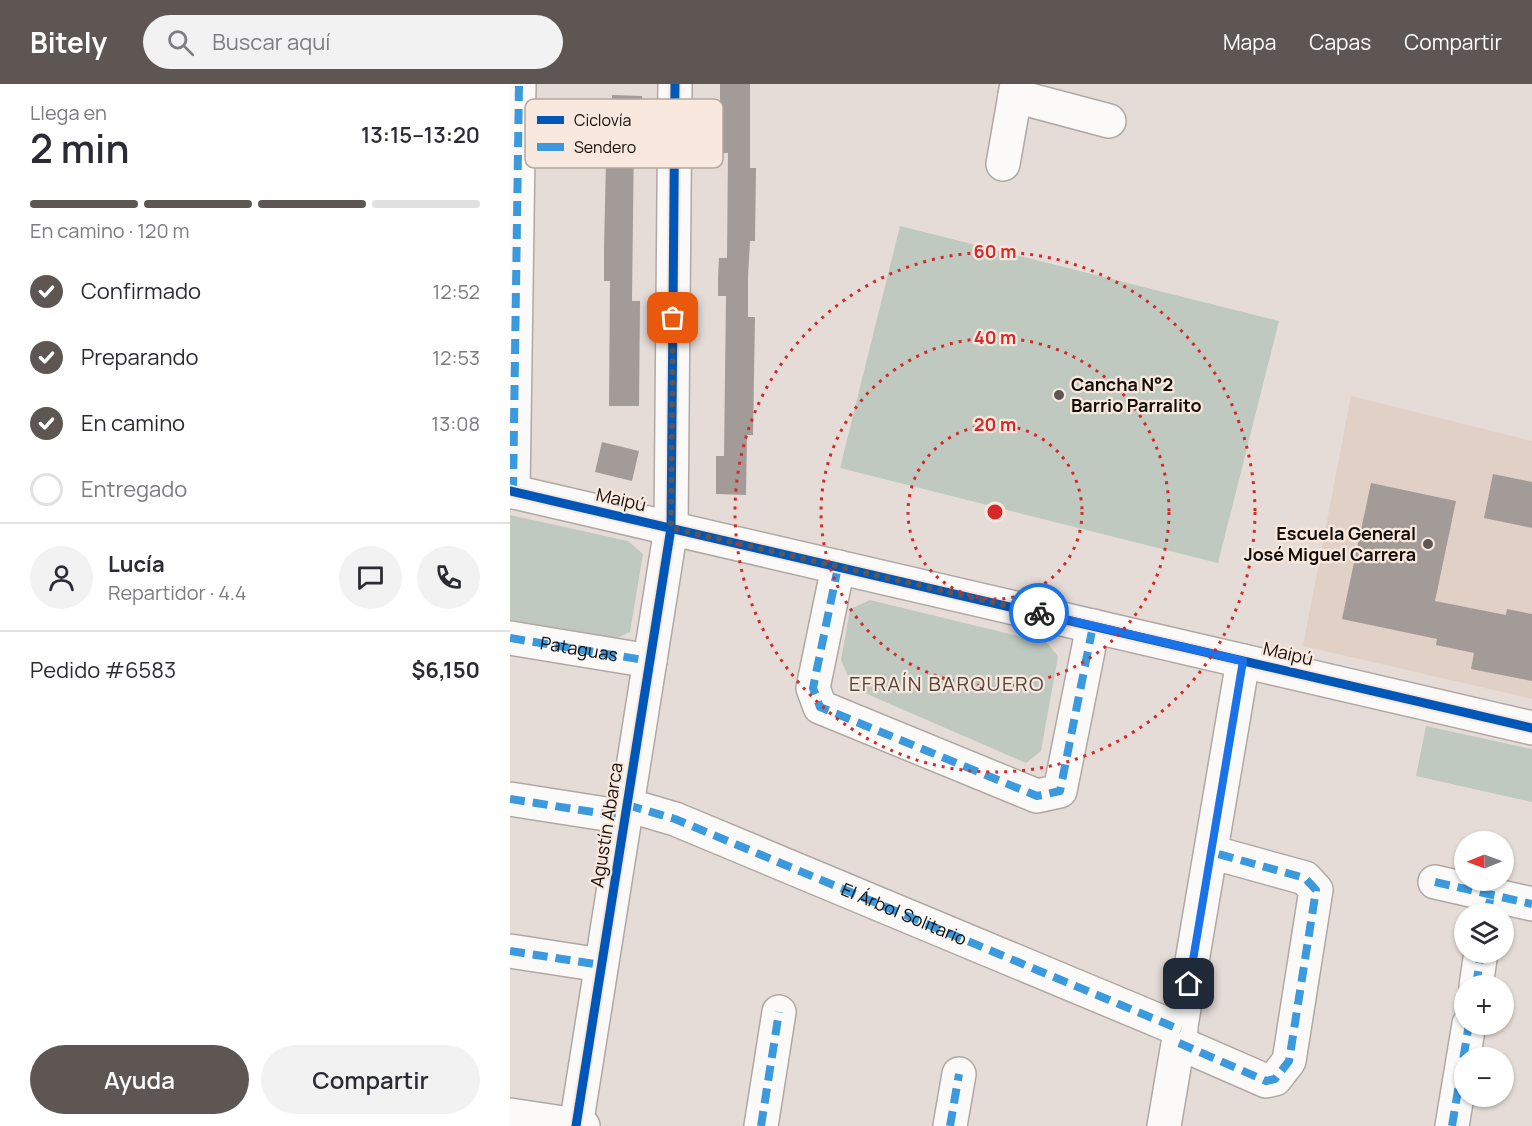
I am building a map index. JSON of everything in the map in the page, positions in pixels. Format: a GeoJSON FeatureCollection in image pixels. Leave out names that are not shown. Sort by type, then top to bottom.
{"type":"FeatureCollection","features":[{"type":"Feature","properties":{"kind":"street"},"geometry":{"type":"LineString","coordinates":[[511,491],[519,84]]}},
{"type":"Feature","properties":{"kind":"street","name":"Agustín Abarca"},"geometry":{"type":"LineString","coordinates":[[675,84],[675,99]]}},
{"type":"Feature","properties":{"kind":"street"},"geometry":{"type":"LineString","coordinates":[[1002,164],[1016,90],[1109,121]]}},
{"type":"Feature","properties":{"kind":"street","name":"Agustín Abarca"},"geometry":{"type":"LineString","coordinates":[[578,1126],[601,965],[671,528],[674,168]]}},
{"type":"Feature","properties":{"kind":"street","name":"Maipú"},"geometry":{"type":"LineString","coordinates":[[511,491],[1532,728]]}},
{"type":"Feature","properties":{"kind":"street"},"geometry":{"type":"LineString","coordinates":[[838,567],[813,688],[820,707],[1037,796],[1060,791],[1093,626]]}},
{"type":"Feature","properties":{"kind":"street","name":"Pataguas"},"geometry":{"type":"LineString","coordinates":[[510,638],[650,661]]}},
{"type":"Feature","properties":{"kind":"street"},"geometry":{"type":"LineString","coordinates":[[1164,1126],[1243,661]]}},
{"type":"Feature","properties":{"kind":"street","name":"El Árbol Solitario"},"geometry":{"type":"LineString","coordinates":[[510,799],[626,811],[675,819],[1180,1037],[1266,1081],[1275,1079],[1289,1061],[1316,890],[1305,878],[1211,852]]}},
{"type":"Feature","properties":{"kind":"street"},"geometry":{"type":"LineString","coordinates":[[1436,882],[1487,903]]}},
{"type":"Feature","properties":{"kind":"street"},"geometry":{"type":"LineString","coordinates":[[1514,904],[1532,904]]}},
{"type":"Feature","properties":{"kind":"street"},"geometry":{"type":"LineString","coordinates":[[510,951],[601,965]]}},
{"type":"Feature","properties":{"kind":"street"},"geometry":{"type":"LineString","coordinates":[[761,1126],[779,1012]]}},
{"type":"Feature","properties":{"kind":"street"},"geometry":{"type":"LineString","coordinates":[[1452,1126],[1467,1035]]}},
{"type":"Feature","properties":{"kind":"street"},"geometry":{"type":"LineString","coordinates":[[950,1126],[959,1074]]}},
{"type":"Feature","properties":{"kind":"street"},"geometry":{"type":"LineString","coordinates":[[510,1115],[578,1126]]}},
{"type":"Feature","properties":{"kind":"shaded area","name":"Cancha N°2 Barrio Parralito"},"geometry":{"type":"Polygon","coordinates":[[[900,226],[1279,321],[1218,563],[840,468],[900,226]]]}},
{"type":"Feature","properties":{"kind":"shaded area","name":"Escuela General José Miguel Carrera"},"geometry":{"type":"Polygon","coordinates":[[[1351,396],[1532,441],[1532,699],[1303,646],[1351,396]]]}},
{"type":"Feature","properties":{"kind":"shaded area"},"geometry":{"type":"Polygon","coordinates":[[[510,515],[628,541],[643,554],[630,632],[615,639],[510,622],[510,515]]]}},
{"type":"Feature","properties":{"kind":"shaded area"},"geometry":{"type":"Polygon","coordinates":[[[870,600],[1047,643],[1058,656],[1041,751],[1026,763],[853,688],[841,660],[850,609],[870,600]]]}},
{"type":"Feature","properties":{"kind":"shaded area"},"geometry":{"type":"Polygon","coordinates":[[[1426,726],[1532,749],[1532,802],[1416,776],[1426,726]]]}},
{"type":"Feature","properties":{"kind":"building"},"geometry":{"type":"Polygon","coordinates":[[[720,84],[750,84],[750,168],[756,168],[755,241],[750,241],[748,317],[755,317],[753,435],[747,435],[746,495],[716,494],[716,456],[724,456],[726,296],[718,296],[718,277],[719,258],[727,258],[728,153],[723,153],[723,99],[720,99],[720,84]]]}},
{"type":"Feature","properties":{"kind":"building"},"geometry":{"type":"Polygon","coordinates":[[[612,95],[642,96],[642,99],[612,99],[612,95]]]}},
{"type":"Feature","properties":{"kind":"building"},"geometry":{"type":"Polygon","coordinates":[[[606,168],[634,168],[632,301],[640,301],[639,406],[609,406],[610,281],[604,281],[606,168]]]}},
{"type":"Feature","properties":{"kind":"building"},"geometry":{"type":"Polygon","coordinates":[[[602,442],[639,451],[632,481],[595,472],[602,442]]]}},
{"type":"Feature","properties":{"kind":"building"},"geometry":{"type":"Polygon","coordinates":[[[1493,474],[1532,482],[1532,528],[1484,518],[1493,474]]]}},
{"type":"Feature","properties":{"kind":"building"},"geometry":{"type":"Polygon","coordinates":[[[1371,483],[1456,501],[1435,601],[1506,615],[1507,609],[1532,614],[1532,681],[1471,669],[1474,653],[1436,645],[1437,639],[1342,619],[1371,483]]]}},
{"type":"Feature","properties":{"kind":"marked path"},"geometry":{"type":"LineString","coordinates":[[513,492],[519,84]]}},
{"type":"Feature","properties":{"kind":"marked path"},"geometry":{"type":"LineString","coordinates":[[838,567],[813,688],[820,707],[1037,796],[1060,791],[1093,626]]}},
{"type":"Feature","properties":{"kind":"marked path"},"geometry":{"type":"LineString","coordinates":[[510,638],[650,661]]}},
{"type":"Feature","properties":{"kind":"marked path"},"geometry":{"type":"LineString","coordinates":[[510,799],[625,817]]}},
{"type":"Feature","properties":{"kind":"marked path"},"geometry":{"type":"LineString","coordinates":[[627,805],[675,819],[1181,1030]]}},
{"type":"Feature","properties":{"kind":"marked path"},"geometry":{"type":"LineString","coordinates":[[1179,1043],[1266,1081],[1275,1079],[1289,1061],[1316,890],[1305,878],[1211,852]]}},
{"type":"Feature","properties":{"kind":"marked path"},"geometry":{"type":"LineString","coordinates":[[1435,882],[1532,904]]}},
{"type":"Feature","properties":{"kind":"marked path"},"geometry":{"type":"LineString","coordinates":[[1489,903],[1491,895]]}},
{"type":"Feature","properties":{"kind":"marked path"},"geometry":{"type":"LineString","coordinates":[[510,951],[601,965]]}},
{"type":"Feature","properties":{"kind":"marked path"},"geometry":{"type":"LineString","coordinates":[[1478,975],[1479,963]]}},
{"type":"Feature","properties":{"kind":"marked path"},"geometry":{"type":"LineString","coordinates":[[761,1126],[779,1012]]}},
{"type":"Feature","properties":{"kind":"marked path"},"geometry":{"type":"LineString","coordinates":[[1452,1126],[1467,1035]]}},
{"type":"Feature","properties":{"kind":"marked path"},"geometry":{"type":"LineString","coordinates":[[950,1126],[959,1074]]}},
{"type":"Feature","properties":{"kind":"cycle path"},"geometry":{"type":"LineString","coordinates":[[675,84],[675,99]]}},
{"type":"Feature","properties":{"kind":"cycle path"},"geometry":{"type":"LineString","coordinates":[[576,1126],[671,528],[674,168]]}},
{"type":"Feature","properties":{"kind":"cycle path"},"geometry":{"type":"LineString","coordinates":[[510,491],[1532,728]]}},
{"type":"Feature","properties":{"kind":"way so far"},"geometry":{"type":"LineString","coordinates":[[673,318],[671,528],[1039,613]]}},
{"type":"Feature","properties":{"kind":"place","name":"Cancha N°2 Barrio Parralito"},"geometry":{"type":"Point","coordinates":[1059,395]}},
{"type":"Feature","properties":{"kind":"place","name":"Escuela General José Miguel Carrera"},"geometry":{"type":"Point","coordinates":[1428,544]}},
{"type":"Feature","properties":{"kind":"district","name":"EFRAÍN BARQUERO"},"geometry":{"type":"Point","coordinates":[947,684]}},
{"type":"Feature","properties":{"kind":"route"},"geometry":{"type":"LineString","coordinates":[[1039,613],[1243,661],[1189,984]]}}]}
